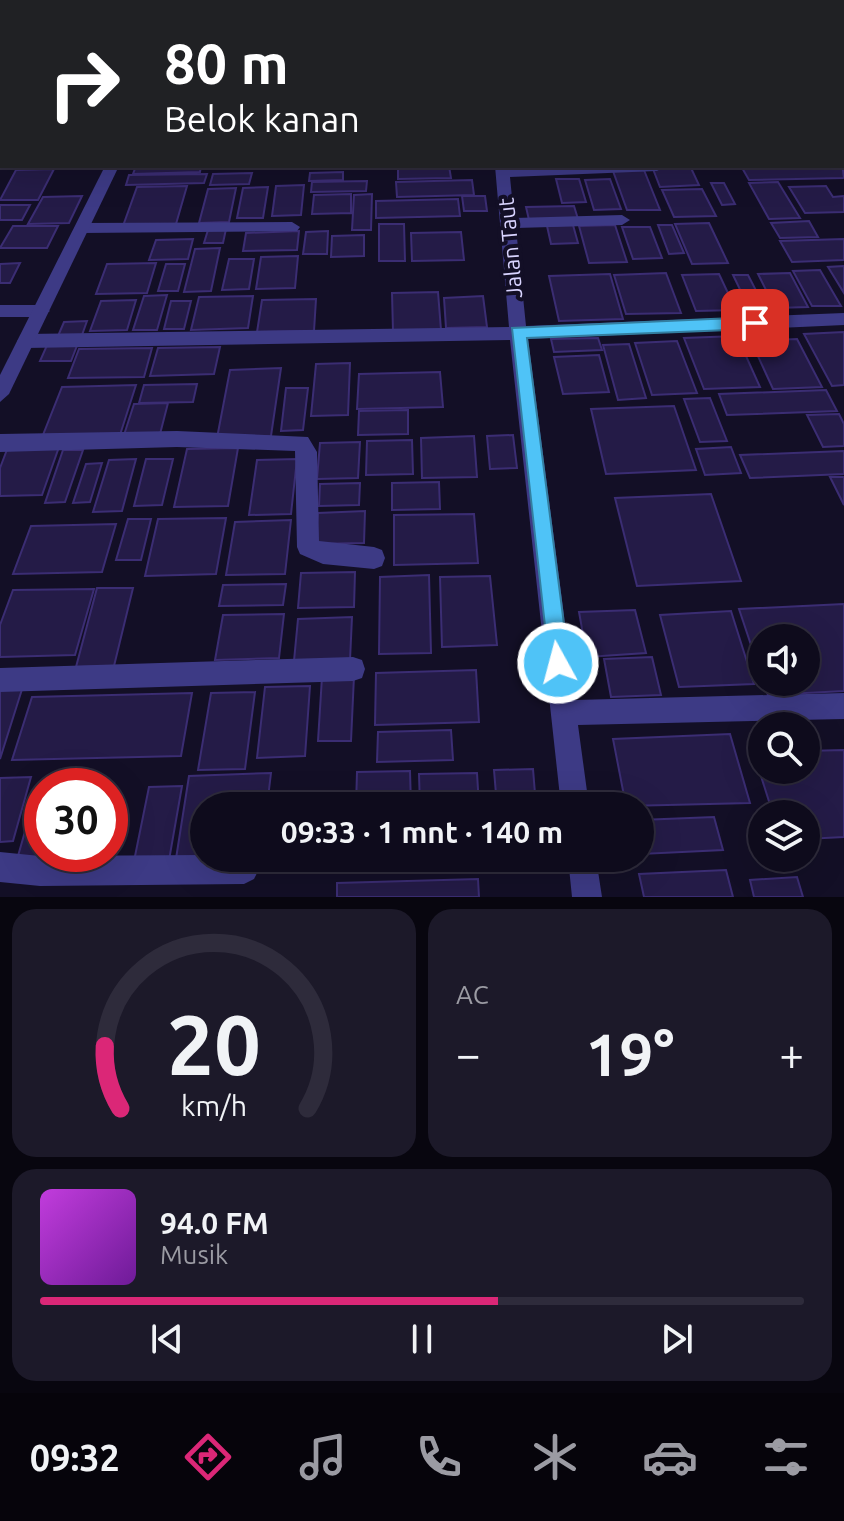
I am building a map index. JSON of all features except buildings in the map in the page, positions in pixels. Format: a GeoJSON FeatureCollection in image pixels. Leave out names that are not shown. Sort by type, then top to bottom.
{"type":"FeatureCollection","features":[{"type":"Feature","properties":{"kind":"street"},"geometry":{"type":"LineString","coordinates":[[0,394],[111,168]]}},
{"type":"Feature","properties":{"kind":"street"},"geometry":{"type":"LineString","coordinates":[[502,170],[605,168]]}},
{"type":"Feature","properties":{"kind":"street","name":"Jalan Taut"},"geometry":{"type":"LineString","coordinates":[[502,170],[518,333],[573,792]]}},
{"type":"Feature","properties":{"kind":"street"},"geometry":{"type":"LineString","coordinates":[[509,223],[622,220]]}},
{"type":"Feature","properties":{"kind":"street"},"geometry":{"type":"LineString","coordinates":[[82,228],[292,227]]}},
{"type":"Feature","properties":{"kind":"street"},"geometry":{"type":"LineString","coordinates":[[0,311],[41,311]]}},
{"type":"Feature","properties":{"kind":"street"},"geometry":{"type":"LineString","coordinates":[[26,341],[518,333],[844,319]]}},
{"type":"Feature","properties":{"kind":"street"},"geometry":{"type":"LineString","coordinates":[[0,443],[177,439],[301,443],[307,452],[308,547],[323,553],[374,558]]}},
{"type":"Feature","properties":{"kind":"street"},"geometry":{"type":"LineString","coordinates":[[0,680],[353,669]]}},
{"type":"Feature","properties":{"kind":"street"},"geometry":{"type":"LineString","coordinates":[[563,713],[844,706]]}},
{"type":"Feature","properties":{"kind":"street"},"geometry":{"type":"LineString","coordinates":[[0,867],[40,871],[190,870]]}},
{"type":"Feature","properties":{"kind":"street"},"geometry":{"type":"LineString","coordinates":[[584,872],[587,897]]}},
{"type":"Feature","properties":{"kind":"route"},"geometry":{"type":"LineString","coordinates":[[558,663],[518,333],[755,323]]}}]}
